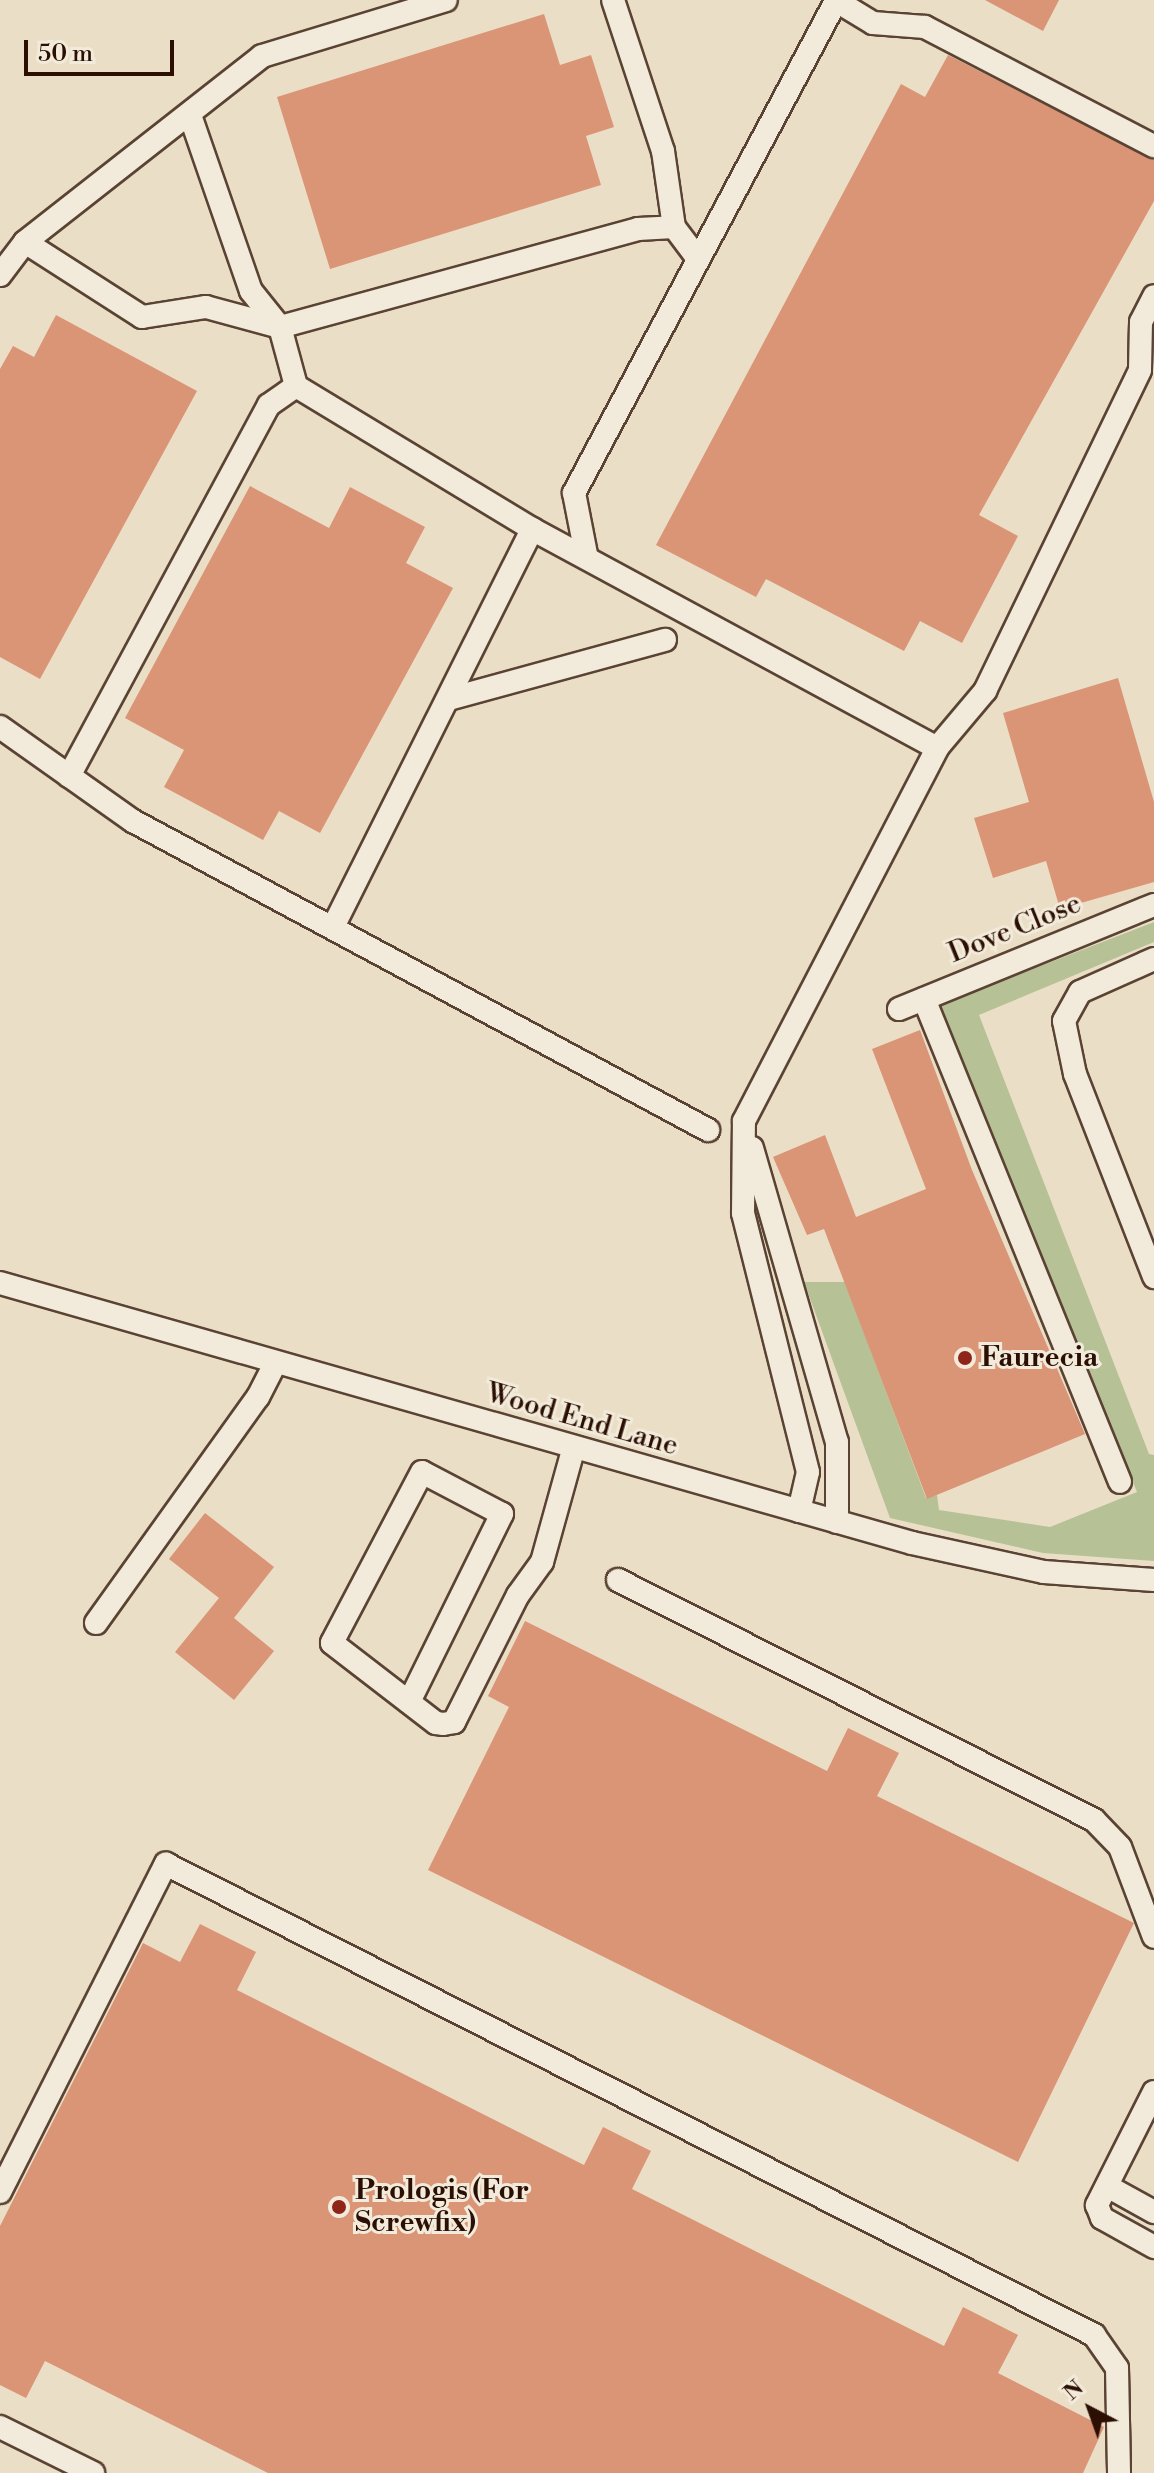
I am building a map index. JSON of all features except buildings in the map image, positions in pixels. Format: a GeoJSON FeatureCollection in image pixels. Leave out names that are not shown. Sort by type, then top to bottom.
{"type":"FeatureCollection","features":[{"type":"Feature","properties":{"kind":"street"},"geometry":{"type":"LineString","coordinates":[[0,275],[25,242],[262,56],[446,0]]}},
{"type":"Feature","properties":{"kind":"street"},"geometry":{"type":"LineString","coordinates":[[613,0],[663,151],[674,227],[697,258]]}},
{"type":"Feature","properties":{"kind":"street"},"geometry":{"type":"LineString","coordinates":[[586,554],[574,493],[835,0],[873,23],[925,27],[1154,146]]}},
{"type":"Feature","properties":{"kind":"street"},"geometry":{"type":"LineString","coordinates":[[190,115],[251,291],[280,327],[296,386],[532,529],[586,554],[937,748]]}},
{"type":"Feature","properties":{"kind":"street"},"geometry":{"type":"LineString","coordinates":[[25,242],[142,317],[206,307],[280,327],[638,229],[674,227]]}},
{"type":"Feature","properties":{"kind":"street"},"geometry":{"type":"LineString","coordinates":[[799,1511],[808,1472],[743,1213],[744,1121],[937,748],[985,691],[1140,370],[1141,322],[1154,296]]}},
{"type":"Feature","properties":{"kind":"street"},"geometry":{"type":"LineString","coordinates":[[69,776],[269,405],[296,386]]}},
{"type":"Feature","properties":{"kind":"street"},"geometry":{"type":"LineString","coordinates":[[334,925],[532,529]]}},
{"type":"Feature","properties":{"kind":"street"},"geometry":{"type":"LineString","coordinates":[[449,699],[665,640]]}},
{"type":"Feature","properties":{"kind":"street"},"geometry":{"type":"LineString","coordinates":[[0,727],[133,821],[334,925],[708,1130]]}},
{"type":"Feature","properties":{"kind":"street","name":"Dove Close"},"geometry":{"type":"LineString","coordinates":[[899,1009],[1154,905]]}},
{"type":"Feature","properties":{"kind":"street"},"geometry":{"type":"LineString","coordinates":[[1154,959],[1080,992],[1064,1021],[1075,1074],[1154,1277]]}},
{"type":"Feature","properties":{"kind":"street"},"geometry":{"type":"LineString","coordinates":[[924,999],[1120,1482]]}},
{"type":"Feature","properties":{"kind":"street"},"geometry":{"type":"LineString","coordinates":[[744,1121],[837,1442],[836,1513]]}},
{"type":"Feature","properties":{"kind":"street","name":"Wood End Lane"},"geometry":{"type":"LineString","coordinates":[[0,1283],[573,1450],[799,1511],[836,1513],[989,1562],[1154,1580]]}},
{"type":"Feature","properties":{"kind":"street"},"geometry":{"type":"LineString","coordinates":[[782,1371],[816,1361]]}},
{"type":"Feature","properties":{"kind":"street"},"geometry":{"type":"LineString","coordinates":[[96,1623],[258,1397],[275,1363]]}},
{"type":"Feature","properties":{"kind":"street"},"geometry":{"type":"LineString","coordinates":[[409,1702],[502,1514],[422,1472],[332,1643],[436,1723],[454,1722],[518,1595],[542,1562],[573,1450]]}},
{"type":"Feature","properties":{"kind":"street"},"geometry":{"type":"LineString","coordinates":[[618,1580],[1094,1820],[1120,1847],[1154,1937]]}},
{"type":"Feature","properties":{"kind":"street"},"geometry":{"type":"LineString","coordinates":[[0,2192],[166,1864],[1094,2335],[1117,2368],[1119,2473]]}},
{"type":"Feature","properties":{"kind":"street"},"geometry":{"type":"LineString","coordinates":[[1154,2092],[1097,2205],[1102,2218],[1154,2247]]}},
{"type":"Feature","properties":{"kind":"street"},"geometry":{"type":"LineString","coordinates":[[1107,2186],[1154,2212]]}},
{"type":"Feature","properties":{"kind":"street"},"geometry":{"type":"LineString","coordinates":[[0,2427],[93,2473]]}},
{"type":"Feature","properties":{"kind":"green space"},"geometry":{"type":"Polygon","coordinates":[[[1154,922],[1154,942],[979,1015],[1149,1454],[1154,1455],[1154,1561],[1043,1553],[890,1518],[804,1282],[845,1282],[926,1498],[937,1495],[939,1510],[1050,1527],[1137,1492],[935,1007],[1154,922]]]}},
{"type":"Feature","properties":{"kind":"place","name":"Faurecia"},"geometry":{"type":"Point","coordinates":[965,1358]}},
{"type":"Feature","properties":{"kind":"place","name":"Prologis (For Screwfix)"},"geometry":{"type":"Point","coordinates":[339,2207]}}]}
